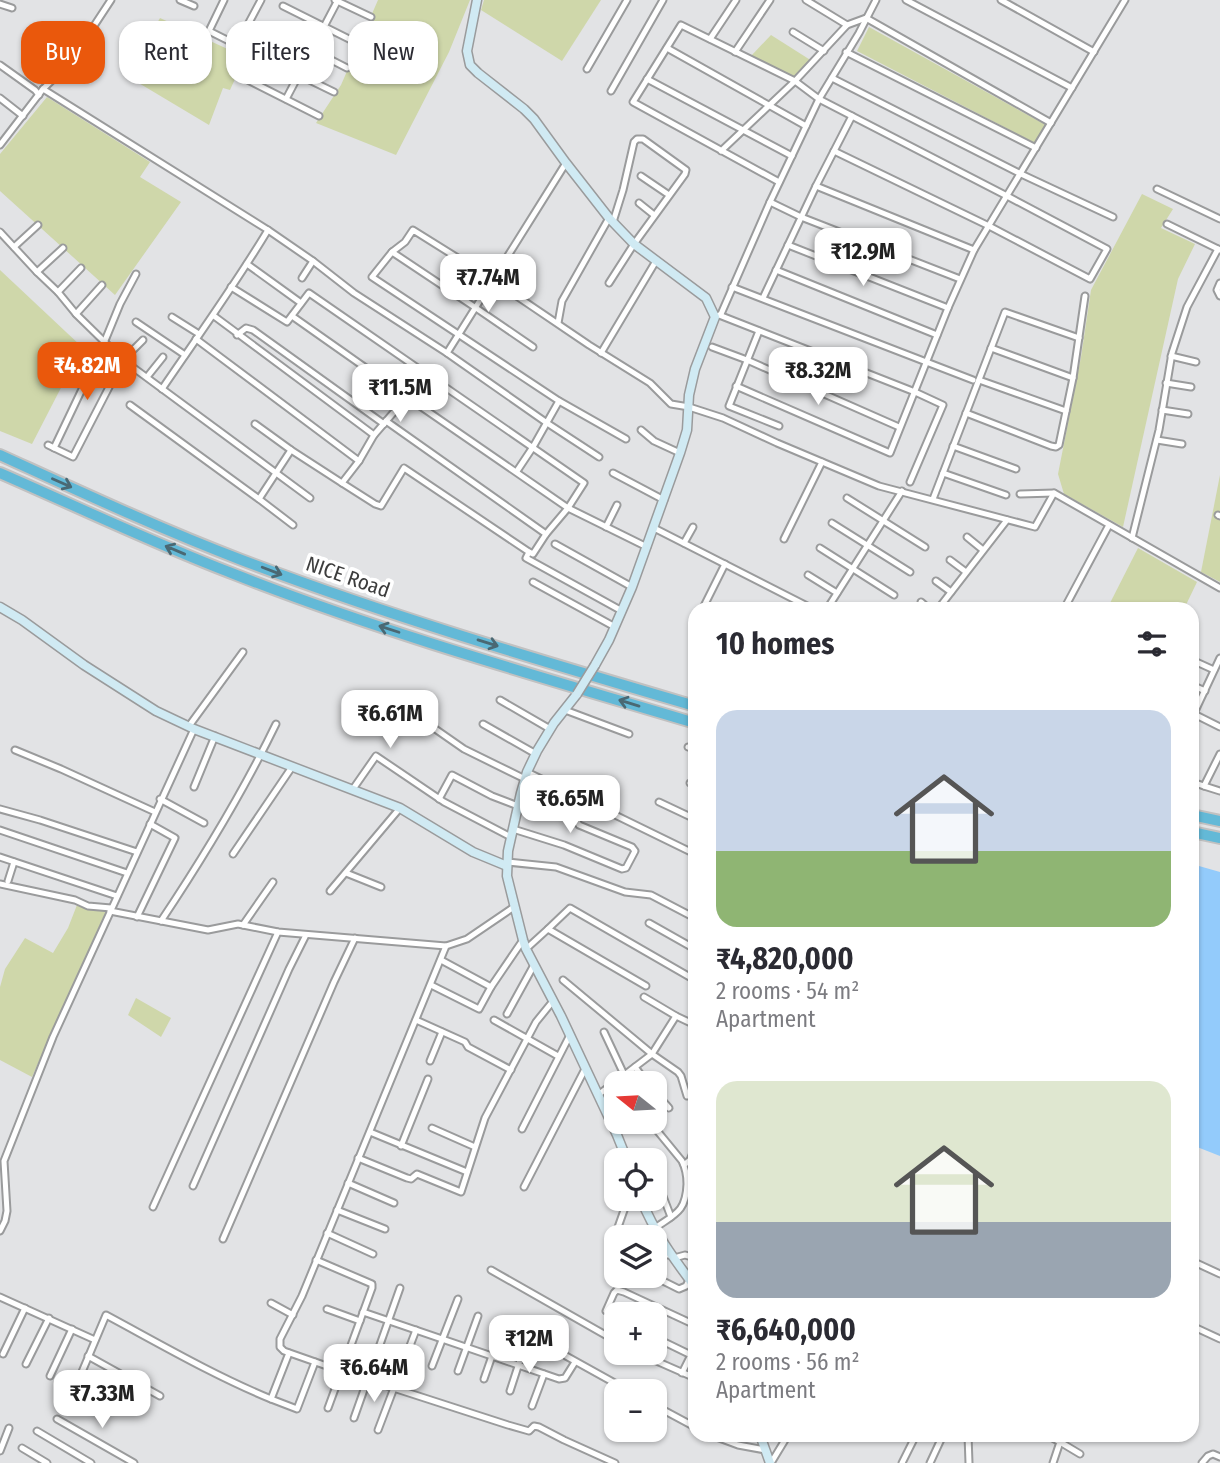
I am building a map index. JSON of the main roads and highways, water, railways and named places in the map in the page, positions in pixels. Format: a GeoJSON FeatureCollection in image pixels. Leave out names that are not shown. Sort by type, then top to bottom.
{"type":"FeatureCollection","features":[{"type":"Feature","properties":{"kind":"highway","name":"NICE Road"},"geometry":{"type":"LineString","coordinates":[[0,455],[181,535],[285,576],[417,621],[688,704]]}},
{"type":"Feature","properties":{"kind":"highway","name":"NICE Road"},"geometry":{"type":"LineString","coordinates":[[0,473],[161,544],[279,591],[413,637],[688,721]]}},
{"type":"Feature","properties":{"kind":"highway"},"geometry":{"type":"LineString","coordinates":[[1199,816],[1220,821]]}},
{"type":"Feature","properties":{"kind":"highway"},"geometry":{"type":"LineString","coordinates":[[1199,834],[1220,838]]}},
{"type":"Feature","properties":{"kind":"water"},"geometry":{"type":"Polygon","coordinates":[[[1199,866],[1220,872],[1220,1156],[1199,1148],[1199,866]]]}}]}
